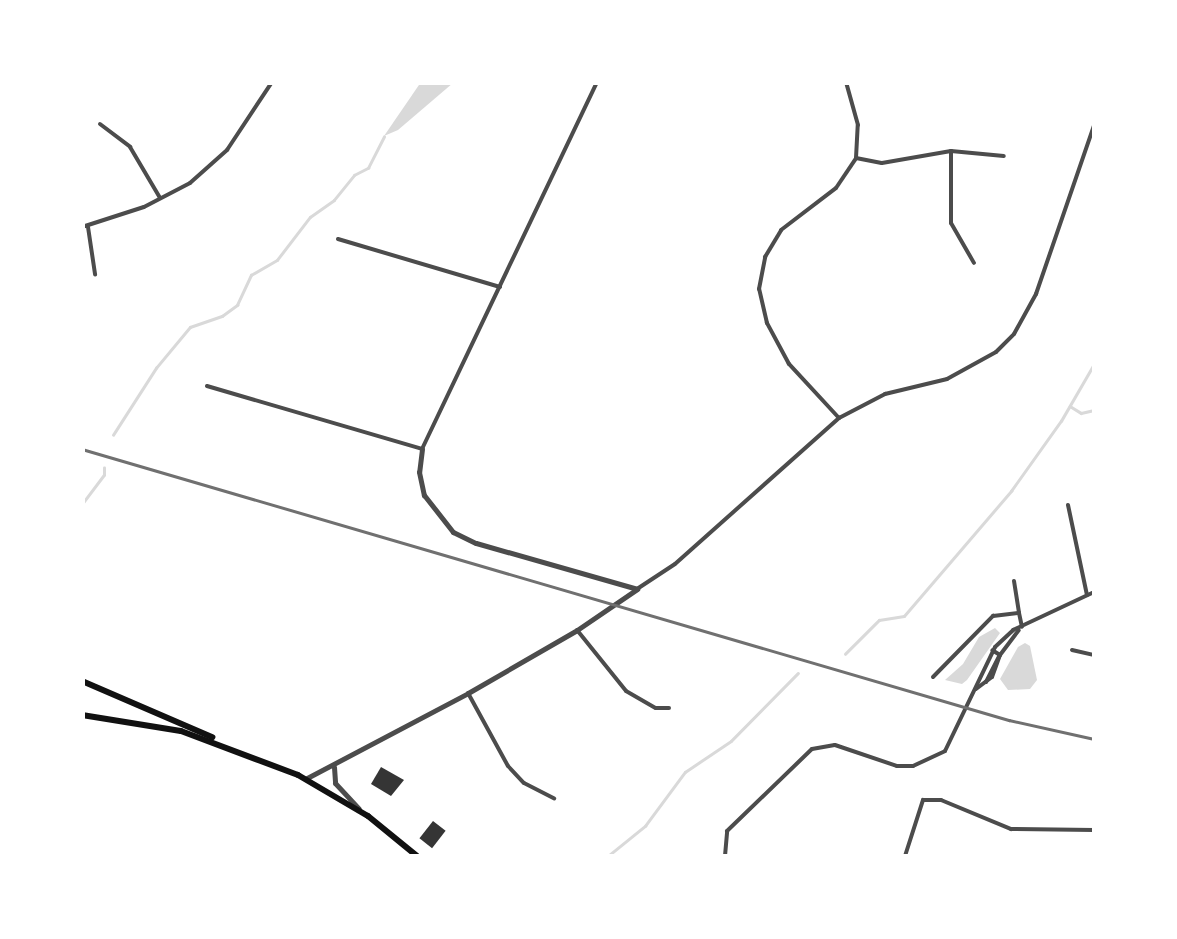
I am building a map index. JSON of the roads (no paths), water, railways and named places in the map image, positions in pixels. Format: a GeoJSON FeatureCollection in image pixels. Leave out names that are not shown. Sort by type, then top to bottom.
{"type":"FeatureCollection","features":[{"type":"Feature","properties":{"kind":"main road"},"geometry":{"type":"LineString","coordinates":[[82,682],[306,778],[358,809],[417,856]]}},
{"type":"Feature","properties":{"kind":"main road"},"geometry":{"type":"LineString","coordinates":[[82,715],[145,722],[236,748]]}},
{"type":"Feature","properties":{"kind":"street"},"geometry":{"type":"LineString","coordinates":[[95,274],[85,227],[190,182],[227,150],[272,82]]}},
{"type":"Feature","properties":{"kind":"street"},"geometry":{"type":"LineString","coordinates":[[596,82],[422,449],[419,472],[424,494],[438,518],[453,532],[637,589]]}},
{"type":"Feature","properties":{"kind":"street"},"geometry":{"type":"LineString","coordinates":[[839,418],[789,364],[767,323],[759,289],[765,256],[781,230],[836,188],[856,158],[858,125],[846,82]]}},
{"type":"Feature","properties":{"kind":"street"},"geometry":{"type":"LineString","coordinates":[[100,124],[130,146],[160,198]]}},
{"type":"Feature","properties":{"kind":"street"},"geometry":{"type":"LineString","coordinates":[[306,778],[468,694],[577,630],[704,540],[839,418],[885,394],[947,379],[996,352],[1014,334],[1036,294],[1094,126]]}},
{"type":"Feature","properties":{"kind":"street"},"geometry":{"type":"LineString","coordinates":[[856,158],[882,162],[951,152],[1004,156]]}},
{"type":"Feature","properties":{"kind":"street"},"geometry":{"type":"LineString","coordinates":[[951,152],[950,223],[974,263]]}},
{"type":"Feature","properties":{"kind":"street"},"geometry":{"type":"LineString","coordinates":[[338,239],[500,287]]}},
{"type":"Feature","properties":{"kind":"street"},"geometry":{"type":"LineString","coordinates":[[207,386],[422,449]]}},
{"type":"Feature","properties":{"kind":"street"},"geometry":{"type":"LineString","coordinates":[[1068,506],[1087,595]]}},
{"type":"Feature","properties":{"kind":"street"},"geometry":{"type":"LineString","coordinates":[[1014,581],[1022,627]]}},
{"type":"Feature","properties":{"kind":"street"},"geometry":{"type":"LineString","coordinates":[[725,856],[728,831],[812,749],[835,745],[897,766],[930,760],[953,740],[992,650],[1022,627],[1094,592]]}},
{"type":"Feature","properties":{"kind":"street"},"geometry":{"type":"LineString","coordinates":[[933,677],[993,616],[1019,613]]}},
{"type":"Feature","properties":{"kind":"street"},"geometry":{"type":"LineString","coordinates":[[976,690],[986,682],[1000,655],[1022,627]]}},
{"type":"Feature","properties":{"kind":"street"},"geometry":{"type":"LineString","coordinates":[[577,630],[626,691],[656,708],[669,708]]}},
{"type":"Feature","properties":{"kind":"street"},"geometry":{"type":"LineString","coordinates":[[992,650],[1000,655]]}},
{"type":"Feature","properties":{"kind":"street"},"geometry":{"type":"LineString","coordinates":[[1072,650],[1094,655]]}},
{"type":"Feature","properties":{"kind":"street"},"geometry":{"type":"LineString","coordinates":[[468,694],[508,766],[524,783],[554,798]]}},
{"type":"Feature","properties":{"kind":"street"},"geometry":{"type":"LineString","coordinates":[[335,764],[332,777],[358,809]]}},
{"type":"Feature","properties":{"kind":"street"},"geometry":{"type":"LineString","coordinates":[[905,856],[919,824],[923,800],[942,800],[1011,829],[1094,830]]}},
{"type":"Feature","properties":{"kind":"waterway"},"geometry":{"type":"LineString","coordinates":[[113,435],[156,368],[190,327],[222,316],[237,305],[251,275],[277,260],[310,217],[334,200],[354,175],[368,168],[384,137]]}},
{"type":"Feature","properties":{"kind":"waterway"},"geometry":{"type":"LineString","coordinates":[[845,654],[879,620],[904,616],[1011,491],[1061,421],[1094,364]]}},
{"type":"Feature","properties":{"kind":"waterway"},"geometry":{"type":"LineString","coordinates":[[1070,406],[1081,413],[1094,410]]}},
{"type":"Feature","properties":{"kind":"waterway"},"geometry":{"type":"LineString","coordinates":[[82,504],[104,475],[104,468]]}},
{"type":"Feature","properties":{"kind":"waterway"},"geometry":{"type":"LineString","coordinates":[[608,856],[645,826],[685,772],[731,741],[798,673]]}},
{"type":"Feature","properties":{"kind":"railway"},"geometry":{"type":"LineString","coordinates":[[82,449],[1009,720],[1094,739]]}}]}
